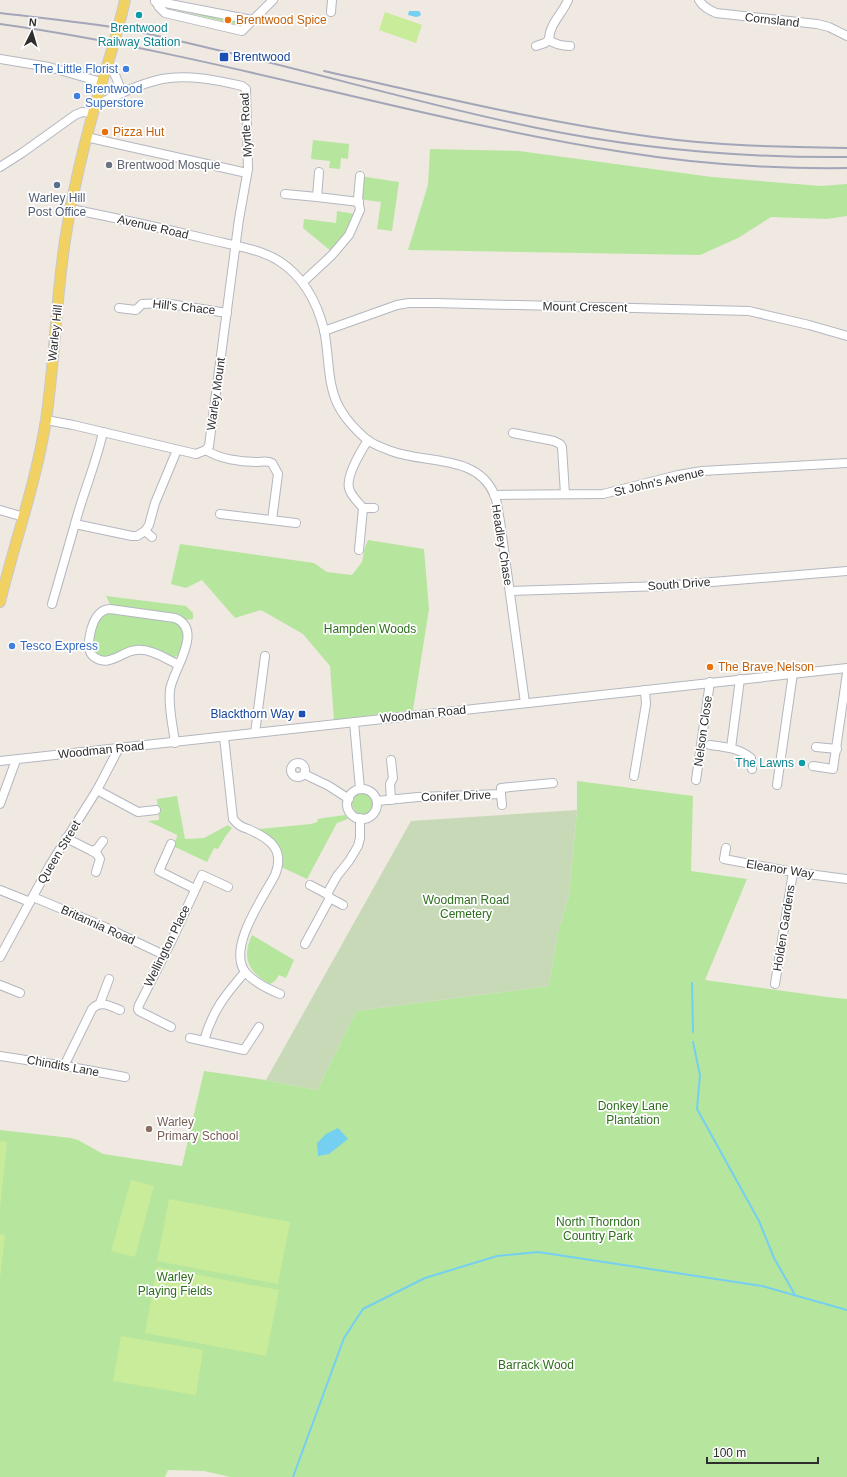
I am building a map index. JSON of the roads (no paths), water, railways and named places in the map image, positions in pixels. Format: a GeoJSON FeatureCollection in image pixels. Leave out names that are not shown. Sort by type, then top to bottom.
{"type":"FeatureCollection","features":[{"type":"Feature","properties":{"kind":"main road","name":"Warley Hill"},"geometry":{"type":"LineString","coordinates":[[1,597],[38,463],[46,420],[64,250],[71,209],[86,137],[125,0]]}},
{"type":"Feature","properties":{"kind":"street"},"geometry":{"type":"LineString","coordinates":[[155,1],[165,13],[242,31],[273,0]]}},
{"type":"Feature","properties":{"kind":"street"},"geometry":{"type":"LineString","coordinates":[[331,12],[332,0]]}},
{"type":"Feature","properties":{"kind":"street"},"geometry":{"type":"LineString","coordinates":[[536,46],[549,40],[552,28],[568,0]]}},
{"type":"Feature","properties":{"kind":"street","name":"Cornsland"},"geometry":{"type":"LineString","coordinates":[[699,0],[707,9],[716,13],[817,24],[829,27],[847,36]]}},
{"type":"Feature","properties":{"kind":"street"},"geometry":{"type":"LineString","coordinates":[[155,1],[252,20]]}},
{"type":"Feature","properties":{"kind":"street"},"geometry":{"type":"LineString","coordinates":[[549,40],[554,44],[570,46]]}},
{"type":"Feature","properties":{"kind":"street"},"geometry":{"type":"LineString","coordinates":[[109,58],[122,93]]}},
{"type":"Feature","properties":{"kind":"street"},"geometry":{"type":"LineString","coordinates":[[0,59],[69,72],[101,82]]}},
{"type":"Feature","properties":{"kind":"street","name":"Myrtle Road"},"geometry":{"type":"LineString","coordinates":[[0,167],[22,154],[75,115],[94,109],[122,93],[142,85],[162,79],[173,78],[207,80],[242,86],[246,89],[248,142],[247,173]]}},
{"type":"Feature","properties":{"kind":"street"},"geometry":{"type":"LineString","coordinates":[[86,137],[247,173]]}},
{"type":"Feature","properties":{"kind":"street"},"geometry":{"type":"LineString","coordinates":[[317,197],[319,172]]}},
{"type":"Feature","properties":{"kind":"street","name":"Warley Mount"},"geometry":{"type":"LineString","coordinates":[[206,450],[209,446],[235,245],[247,173]]}},
{"type":"Feature","properties":{"kind":"street"},"geometry":{"type":"LineString","coordinates":[[303,282],[332,255],[348,235],[359,213],[358,199],[360,176]]}},
{"type":"Feature","properties":{"kind":"street"},"geometry":{"type":"LineString","coordinates":[[286,194],[359,202]]}},
{"type":"Feature","properties":{"kind":"street","name":"Avenue Road"},"geometry":{"type":"LineString","coordinates":[[71,209],[235,245]]}},
{"type":"Feature","properties":{"kind":"street","name":"Headley Chase"},"geometry":{"type":"LineString","coordinates":[[235,245],[267,255],[279,261],[303,282],[313,298],[319,314],[324,331],[332,386],[341,411],[368,440],[401,454],[455,463],[467,467],[480,475],[494,495],[500,521],[525,703]]}},
{"type":"Feature","properties":{"kind":"street","name":"Hill's Chace"},"geometry":{"type":"LineString","coordinates":[[119,308],[136,310],[142,304],[164,302],[227,313]]}},
{"type":"Feature","properties":{"kind":"street","name":"Mount Crescent"},"geometry":{"type":"LineString","coordinates":[[324,331],[397,305],[409,303],[435,303],[749,311],[809,325],[847,336]]}},
{"type":"Feature","properties":{"kind":"street"},"geometry":{"type":"LineString","coordinates":[[46,420],[196,454],[206,450],[214,455],[226,459],[256,462],[267,460],[276,467],[278,474],[272,520]]}},
{"type":"Feature","properties":{"kind":"street"},"geometry":{"type":"LineString","coordinates":[[52,604],[76,524],[82,498],[92,476],[104,432]]}},
{"type":"Feature","properties":{"kind":"street"},"geometry":{"type":"LineString","coordinates":[[517,436],[554,441],[560,444],[562,447],[565,494]]}},
{"type":"Feature","properties":{"kind":"street"},"geometry":{"type":"LineString","coordinates":[[359,550],[363,508],[348,487],[349,478],[361,450],[368,440]]}},
{"type":"Feature","properties":{"kind":"street"},"geometry":{"type":"LineString","coordinates":[[76,524],[132,536],[148,534],[149,525],[157,498],[177,450]]}},
{"type":"Feature","properties":{"kind":"street","name":"St John's Avenue"},"geometry":{"type":"LineString","coordinates":[[494,495],[603,494],[702,470],[847,463]]}},
{"type":"Feature","properties":{"kind":"street"},"geometry":{"type":"LineString","coordinates":[[363,508],[374,508]]}},
{"type":"Feature","properties":{"kind":"street"},"geometry":{"type":"LineString","coordinates":[[0,510],[24,517]]}},
{"type":"Feature","properties":{"kind":"street"},"geometry":{"type":"LineString","coordinates":[[220,514],[296,522]]}},
{"type":"Feature","properties":{"kind":"street","name":"South Drive"},"geometry":{"type":"LineString","coordinates":[[510,591],[663,586],[847,571]]}},
{"type":"Feature","properties":{"kind":"street"},"geometry":{"type":"LineString","coordinates":[[174,743],[170,690],[184,652],[187,636],[186,627],[180,620],[175,618],[110,609],[100,613],[94,621],[89,645],[91,653],[97,658],[110,660],[132,650],[144,650],[153,652],[179,665]]}},
{"type":"Feature","properties":{"kind":"street"},"geometry":{"type":"LineString","coordinates":[[256,733],[266,656]]}},
{"type":"Feature","properties":{"kind":"street","name":"Woodman Road"},"geometry":{"type":"LineString","coordinates":[[0,761],[847,668]]}},
{"type":"Feature","properties":{"kind":"street"},"geometry":{"type":"LineString","coordinates":[[813,766],[833,769],[847,672]]}},
{"type":"Feature","properties":{"kind":"street"},"geometry":{"type":"LineString","coordinates":[[777,785],[793,673]]}},
{"type":"Feature","properties":{"kind":"street"},"geometry":{"type":"LineString","coordinates":[[731,748],[740,679]]}},
{"type":"Feature","properties":{"kind":"street","name":"Nelson Close"},"geometry":{"type":"LineString","coordinates":[[696,780],[710,682]]}},
{"type":"Feature","properties":{"kind":"street"},"geometry":{"type":"LineString","coordinates":[[634,776],[646,704],[645,690]]}},
{"type":"Feature","properties":{"kind":"street"},"geometry":{"type":"LineString","coordinates":[[354,722],[360,789]]}},
{"type":"Feature","properties":{"kind":"street"},"geometry":{"type":"LineString","coordinates":[[224,737],[233,819],[237,825],[271,842],[277,849],[279,860],[276,876],[244,932],[240,951],[241,962],[245,972],[263,985],[280,994]]}},
{"type":"Feature","properties":{"kind":"street"},"geometry":{"type":"LineString","coordinates":[[710,745],[731,748],[741,752],[751,758],[752,769]]}},
{"type":"Feature","properties":{"kind":"street"},"geometry":{"type":"LineString","coordinates":[[816,747],[837,749]]}},
{"type":"Feature","properties":{"kind":"street","name":"Queen Street"},"geometry":{"type":"LineString","coordinates":[[0,957],[66,838],[97,790],[119,748]]}},
{"type":"Feature","properties":{"kind":"street"},"geometry":{"type":"LineString","coordinates":[[0,804],[16,760]]}},
{"type":"Feature","properties":{"kind":"street"},"geometry":{"type":"LineString","coordinates":[[391,760],[393,778],[390,784],[391,800]]}},
{"type":"Feature","properties":{"kind":"street"},"geometry":{"type":"LineString","coordinates":[[304,774],[329,786],[348,799]]}},
{"type":"Feature","properties":{"kind":"street","name":"Conifer Drive"},"geometry":{"type":"LineString","coordinates":[[377,801],[437,796],[462,796],[501,788],[553,783]]}},
{"type":"Feature","properties":{"kind":"street"},"geometry":{"type":"LineString","coordinates":[[501,788],[502,805]]}},
{"type":"Feature","properties":{"kind":"street"},"geometry":{"type":"LineString","coordinates":[[360,789],[369,790],[376,796],[376,809],[368,818],[360,818],[350,813],[348,799],[351,794],[360,789]]}},
{"type":"Feature","properties":{"kind":"street"},"geometry":{"type":"LineString","coordinates":[[97,790],[138,812],[156,810]]}},
{"type":"Feature","properties":{"kind":"street"},"geometry":{"type":"LineString","coordinates":[[304,944],[337,876],[349,861],[358,846],[360,838],[360,818]]}},
{"type":"Feature","properties":{"kind":"street"},"geometry":{"type":"LineString","coordinates":[[66,838],[97,854],[100,859],[96,872]]}},
{"type":"Feature","properties":{"kind":"street"},"geometry":{"type":"LineString","coordinates":[[92,851],[97,849],[103,841]]}},
{"type":"Feature","properties":{"kind":"street"},"geometry":{"type":"LineString","coordinates":[[171,844],[159,871],[195,889]]}},
{"type":"Feature","properties":{"kind":"street","name":"Eleanor Way"},"geometry":{"type":"LineString","coordinates":[[726,848],[724,859],[793,872],[847,879]]}},
{"type":"Feature","properties":{"kind":"street","name":"Holden Gardens"},"geometry":{"type":"LineString","coordinates":[[775,984],[793,872]]}},
{"type":"Feature","properties":{"kind":"street","name":"Wellington Place"},"geometry":{"type":"LineString","coordinates":[[171,1027],[139,1011],[138,1009],[144,992],[164,955],[202,875],[228,887]]}},
{"type":"Feature","properties":{"kind":"street"},"geometry":{"type":"LineString","coordinates":[[310,886],[343,905]]}},
{"type":"Feature","properties":{"kind":"street","name":"Britannia Road"},"geometry":{"type":"LineString","coordinates":[[0,890],[106,927],[164,955]]}},
{"type":"Feature","properties":{"kind":"street"},"geometry":{"type":"LineString","coordinates":[[204,1041],[208,1028],[224,996],[245,972]]}},
{"type":"Feature","properties":{"kind":"street"},"geometry":{"type":"LineString","coordinates":[[64,1066],[92,1009],[100,1003],[109,979]]}},
{"type":"Feature","properties":{"kind":"street"},"geometry":{"type":"LineString","coordinates":[[0,985],[20,993]]}},
{"type":"Feature","properties":{"kind":"street"},"geometry":{"type":"LineString","coordinates":[[100,1003],[120,1010]]}},
{"type":"Feature","properties":{"kind":"street"},"geometry":{"type":"LineString","coordinates":[[190,1038],[244,1050],[259,1027]]}},
{"type":"Feature","properties":{"kind":"street","name":"Chindits Lane"},"geometry":{"type":"LineString","coordinates":[[0,1056],[125,1077]]}},
{"type":"Feature","properties":{"kind":"water"},"geometry":{"type":"Polygon","coordinates":[[[409,11],[419,11],[421,14],[420,16],[416,17],[408,15],[409,11]]]}},
{"type":"Feature","properties":{"kind":"water"},"geometry":{"type":"Polygon","coordinates":[[[338,1128],[348,1139],[329,1154],[318,1156],[317,1143],[326,1134],[338,1128]]]}},
{"type":"Feature","properties":{"kind":"waterway"},"geometry":{"type":"LineString","coordinates":[[692,983],[693,1032]]}},
{"type":"Feature","properties":{"kind":"waterway"},"geometry":{"type":"LineString","coordinates":[[693,1042],[700,1075],[697,1109],[759,1221],[774,1258],[795,1295]]}},
{"type":"Feature","properties":{"kind":"waterway"},"geometry":{"type":"LineString","coordinates":[[293,1477],[344,1338],[363,1309],[425,1278],[497,1256],[538,1252],[762,1286],[847,1310]]}},
{"type":"Feature","properties":{"kind":"railway"},"geometry":{"type":"LineString","coordinates":[[0,13],[94,24],[136,31],[456,110],[537,128],[614,142],[731,154],[847,157]]}},
{"type":"Feature","properties":{"kind":"railway"},"geometry":{"type":"LineString","coordinates":[[0,24],[78,36],[156,52],[467,122],[623,152],[706,163],[791,168],[847,168]]}},
{"type":"Feature","properties":{"kind":"railway"},"geometry":{"type":"LineString","coordinates":[[324,71],[529,116],[611,131],[677,140],[726,144],[847,148]]}},
{"type":"Feature","properties":{"kind":"place","name":"Brentwood Railway Station"},"geometry":{"type":"Point","coordinates":[139,15]}},
{"type":"Feature","properties":{"kind":"place","name":"Brentwood Spice"},"geometry":{"type":"Point","coordinates":[228,20]}},
{"type":"Feature","properties":{"kind":"place","name":"Brentwood"},"geometry":{"type":"Point","coordinates":[224,57]}},
{"type":"Feature","properties":{"kind":"place","name":"The Little Florist"},"geometry":{"type":"Point","coordinates":[126,69]}},
{"type":"Feature","properties":{"kind":"place","name":"Brentwood Superstore"},"geometry":{"type":"Point","coordinates":[77,96]}},
{"type":"Feature","properties":{"kind":"place","name":"Pizza Hut"},"geometry":{"type":"Point","coordinates":[105,132]}},
{"type":"Feature","properties":{"kind":"place","name":"Brentwood Mosque"},"geometry":{"type":"Point","coordinates":[109,165]}},
{"type":"Feature","properties":{"kind":"place","name":"Warley Hill Post Office"},"geometry":{"type":"Point","coordinates":[57,185]}},
{"type":"Feature","properties":{"kind":"place","name":"Tesco Express"},"geometry":{"type":"Point","coordinates":[12,646]}},
{"type":"Feature","properties":{"kind":"place","name":"The Brave Nelson"},"geometry":{"type":"Point","coordinates":[710,667]}},
{"type":"Feature","properties":{"kind":"place","name":"Blackthorn Way"},"geometry":{"type":"Point","coordinates":[302,714]}},
{"type":"Feature","properties":{"kind":"place","name":"The Lawns"},"geometry":{"type":"Point","coordinates":[802,763]}},
{"type":"Feature","properties":{"kind":"place","name":"Warley Primary School"},"geometry":{"type":"Point","coordinates":[149,1129]}},
{"type":"Feature","properties":{"kind":"park label","name":"Hampden Woods"},"geometry":{"type":"Point","coordinates":[370,629]}},
{"type":"Feature","properties":{"kind":"park label","name":"Woodman Road Cemetery"},"geometry":{"type":"Point","coordinates":[466,907]}},
{"type":"Feature","properties":{"kind":"park label","name":"Donkey Lane Plantation"},"geometry":{"type":"Point","coordinates":[633,1113]}},
{"type":"Feature","properties":{"kind":"park label","name":"North Thorndon Country Park"},"geometry":{"type":"Point","coordinates":[598,1229]}},
{"type":"Feature","properties":{"kind":"park label","name":"Warley Playing Fields"},"geometry":{"type":"Point","coordinates":[175,1284]}},
{"type":"Feature","properties":{"kind":"park label","name":"Barrack Wood"},"geometry":{"type":"Point","coordinates":[536,1365]}}]}
